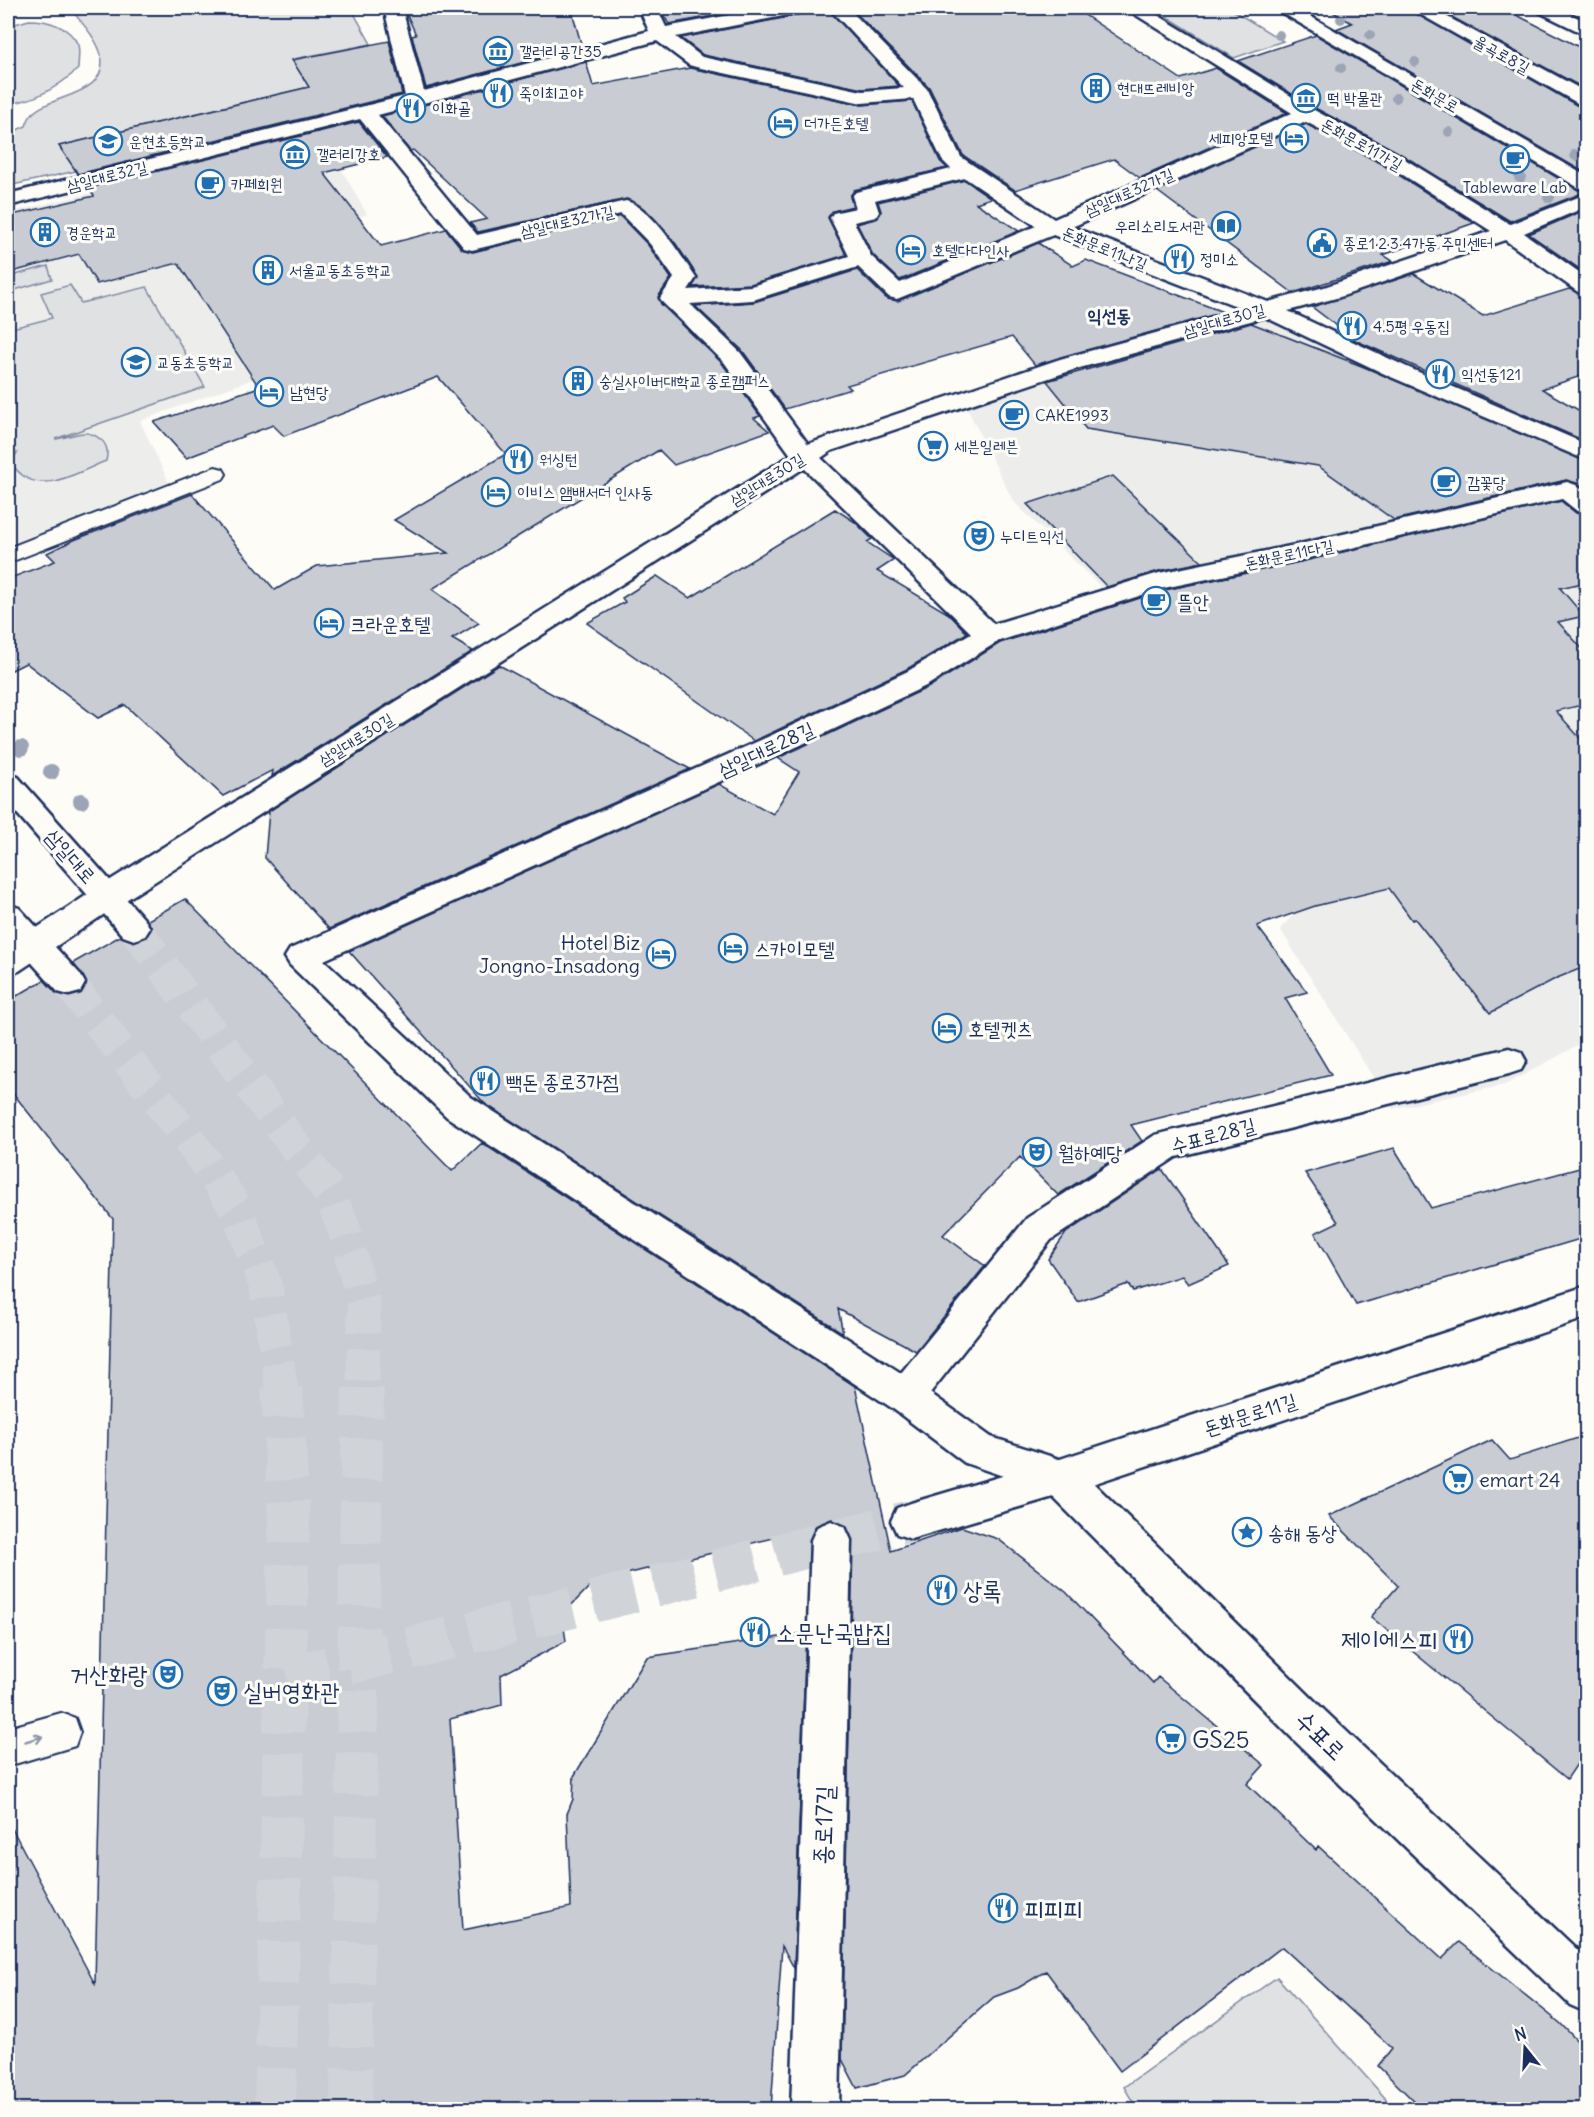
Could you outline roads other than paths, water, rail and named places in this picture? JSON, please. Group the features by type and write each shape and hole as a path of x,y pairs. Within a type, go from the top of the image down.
{"street":[{"path":"393,8 416,99"},
{"path":"648,8 660,34 696,61 862,97 920,93"},
{"name":"삼일대로32길","path":"8,200 365,112 660,34 793,8"},
{"path":"838,8 920,93"},
{"name":"돈화문로11가길","path":"1134,8 1307,114 1388,157 1508,232 1587,287"},
{"name":"돈화문로","path":"1283,8 1587,184"},
{"name":"율곡로8길","path":"1418,8 1587,100"},
{"path":"1546,8 1587,29"},
{"name":"돈화문로11나길","path":"920,93 952,160 1050,226 1265,309 1399,372 1587,453"},
{"name":"삼일대로32가길","path":"365,112 472,243 626,207 658,239 685,278 671,298"},
{"name":"삼일대로32가길","path":"968,171 863,196 868,212 841,218 862,259 897,292 986,258 1050,226 1307,114"},
{"name":"삼일대로30길","path":"8,963 107,897 804,455 822,446 1068,364 1332,292 1508,232 1587,200"},
{"path":"671,298 753,293 862,259"},
{"path":"671,298 732,357 804,455 989,635"},
{"name":"돈화문로11다길","path":"989,635 1159,581 1300,552 1567,490 1587,506"},
{"name":"삼일대로28길","path":"905,1395 459,1107 301,957 793,737 918,678 989,635"},
{"name":"삼일대로","path":"8,784 134,928"},
{"path":"8,916 69,983"},
{"name":"수표로28길","path":"905,1395 1039,1229 1167,1145 1509,1061"},
{"name":"돈화문로11길","path":"911,1521 1060,1477 1587,1302"},
{"path":"905,1395 979,1451 1060,1477"},
{"name":"수표로","path":"1060,1477 1311,1727 1587,1989"},
{"name":"종로17길","path":"815,2109 831,1540"}],"lane":[{"path":"8,556 215,474"},
{"path":"8,1747 61,1732"}],"tunnel":[{"path":"134,928 329,1192 344,1229 364,1305 363,1390"},
{"path":"69,983 203,1159 236,1208 266,1287 282,1390"},
{"path":"275,2110 289,1519 282,1388"},
{"path":"351,2110 363,1388"},
{"path":"287,1676 359,1661 911,1521"}],"place":[{"name":"갤러리공간35","path":"498,51"},
{"name":"현대뜨레비앙","path":"1096,88"},
{"name":"죽이최고야","path":"498,93"},
{"name":"떡 박물관","path":"1306,98"},
{"name":"이화골","path":"411,108"},
{"name":"더가든호텔","path":"783,123"},
{"name":"세피앙모텔","path":"1294,138"},
{"name":"운현초등학교","path":"108,141"},
{"name":"갤러리강호","path":"295,154"},
{"name":"Tableware Lab","path":"1515,159"},
{"name":"카페희원","path":"210,184"},
{"name":"우리소리도서관","path":"1226,226"},
{"name":"경운학교","path":"45,232"},
{"name":"종로1·2·3·4가동 주민센터","path":"1322,243"},
{"name":"호텔다다인사","path":"911,250"},
{"name":"정미소","path":"1179,259"},
{"name":"서울교동초등학교","path":"268,270"},
{"name":"4.5평 우동집","path":"1352,326"},
{"name":"교동초등학교","path":"136,362"},
{"name":"익선동121","path":"1440,374"},
{"name":"숭실사이버대학교 종로캠퍼스","path":"578,381"},
{"name":"남현당","path":"269,392"},
{"name":"CAKE1993","path":"1014,415"},
{"name":"세븐일레븐","path":"933,446"},
{"name":"워싱턴","path":"518,459"},
{"name":"감꽃당","path":"1446,482"},
{"name":"이비스 앰배서더 인사동","path":"496,492"},
{"name":"누디트익선","path":"979,536"},
{"name":"뜰안","path":"1156,601"},
{"name":"크라운호텔","path":"329,623"},
{"name":"스카이모텔","path":"733,948"},
{"name":"Hotel Biz Jongno-Insadong","path":"661,954"},
{"name":"호텔켓츠","path":"947,1028"},
{"name":"빽돈 종로3가점","path":"485,1081"},
{"name":"월하예당","path":"1037,1152"},
{"name":"emart 24","path":"1458,1479"},
{"name":"송해 동상","path":"1247,1532"},
{"name":"상록","path":"942,1590"},
{"name":"소문난국밥집","path":"755,1632"},
{"name":"제이에스피","path":"1458,1639"},
{"name":"거산화랑","path":"168,1674"},
{"name":"실버영화관","path":"222,1691"},
{"name":"GS25","path":"1171,1739"},
{"name":"피피피","path":"1003,1908"}],"district":[{"name":"익선동","path":"1109,315"}]}
